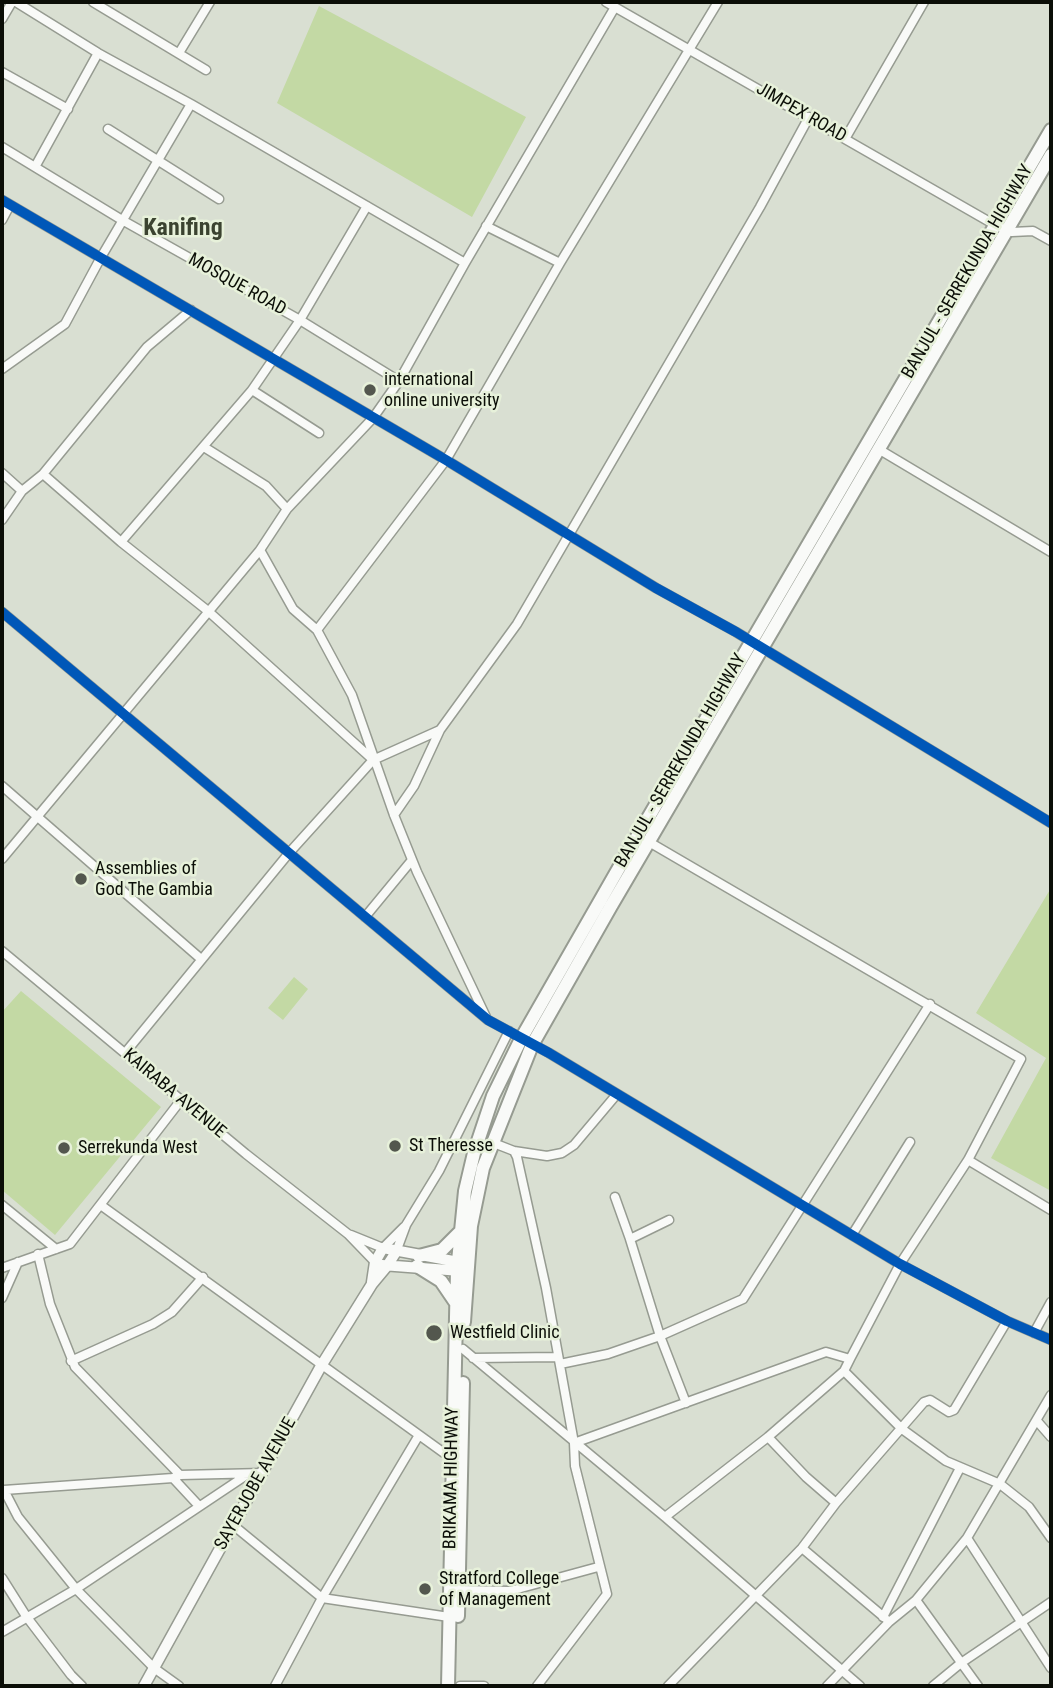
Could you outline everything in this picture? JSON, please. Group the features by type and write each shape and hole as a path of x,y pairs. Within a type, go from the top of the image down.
{"highway":[{"name":"BANJUL - SERREKUNDA HIGHWAY","path":"462,1267 461,1230 465,1191 493,1096 649,842 880,450 1051,130"},
{"name":"BANJUL - SERREKUNDA HIGHWAY","path":"462,1267 475,1200 491,1142 526,1042 750,641 1000,228 1051,155"},
{"path":"457,1304 441,1281 418,1261 442,1250 461,1230"},
{"name":"BRIKAMA HIGHWAY","path":"458,1686 457,1304 462,1267"},
{"name":"BRIKAMA HIGHWAY","path":"448,1686 457,1456 468,1354 462,1267"}],"main road":[{"name":"KAIRABA AVENUE","path":"383,1248 418,1261 462,1267"},
{"name":"SAYERJOBE AVENUE","path":"372,1284 375,1262 383,1248"},
{"name":"SAYERJOBE AVENUE","path":"144,1686 321,1366 372,1284 396,1252"},
{"name":"KAIRABA AVENUE","path":"375,1262 387,1266 418,1261"}],"street":[{"path":"2,19 14,2 465,263"},
{"path":"93,2 206,70"},
{"path":"179,53 210,2"},
{"name":"JIMPEX ROAD","path":"606,2 1000,228"},
{"path":"317,630 446,460 560,263 718,2"},
{"path":"845,139 924,2"},
{"path":"2,859 260,551 287,509 373,418 399,381 615,6"},
{"path":"35,167 98,53"},
{"path":"2,72 68,109"},
{"path":"2,369 65,324 122,220 191,104"},
{"path":"394,815 414,786 440,730 517,624 760,207 809,117"},
{"path":"108,129 219,199"},
{"name":"MOSQUE ROAD","path":"2,147 122,220 300,320 399,381"},
{"path":"2,200 446,460 1051,822"},
{"path":"2,220 10,205"},
{"path":"121,542 252,390 300,320 367,206"},
{"path":"486,226 560,263"},
{"path":"1000,228 1033,231 1051,242"},
{"path":"2,520 22,491 43,474 147,347 191,310"},
{"path":"252,390 319,433"},
{"path":"204,447 266,486 287,509"},
{"path":"880,450 1051,552"},
{"path":"2,472 22,491"},
{"path":"43,474 121,542 208,611 373,760"},
{"path":"260,551 293,609 317,630 352,695 373,760 412,860 488,1020"},
{"path":"2,612 488,1020 901,1264 1007,1321 1051,1340"},
{"path":"125,1053 289,853 373,760 440,730"},
{"path":"2,786 201,958"},
{"path":"649,842 1021,1059 968,1160 901,1264 844,1371 768,1437 665,1517"},
{"path":"365,917 412,860"},
{"name":"KAIRABA AVENUE","path":"2,951 348,1234 375,1262"},
{"path":"468,1354 559,1360 608,1354 660,1336 743,1299 930,1004"},
{"path":"396,1252 406,1225 439,1171 509,1031"},
{"path":"491,1142 514,1151 547,1156 562,1153 574,1145 617,1094"},
{"path":"2,1268 70,1244 102,1206 181,1100"},
{"path":"852,1235 910,1142"},
{"path":"514,1151 546,1288 574,1443 575,1466 598,1567 607,1594 537,1686"},
{"path":"968,1160 1051,1210"},
{"path":"615,1197 660,1336 686,1403"},
{"path":"2,1205 56,1249"},
{"path":"102,1206 444,1453 457,1456"},
{"path":"630,1239 669,1220"},
{"path":"383,1248 406,1225"},
{"name":"KAIRABA AVENUE","path":"348,1234 383,1248"},
{"path":"38,1254 50,1304 71,1362 176,1476 199,1506"},
{"path":"2,1298 19,1262"},
{"path":"71,1362 163,1318 172,1312 203,1277"},
{"path":"1034,1333 1051,1302"},
{"path":"668,1686 802,1548 836,1503 927,1400 949,1412 954,1410 1007,1321"},
{"path":"574,1443 825,1352 850,1359"},
{"path":"468,1354 665,1517 860,1686"},
{"path":"844,1371 902,1429 960,1468 1000,1484 1029,1507 1051,1538"},
{"path":"886,1619 916,1600 967,1538 1051,1395"},
{"path":"1037,1421 1051,1437"},
{"path":"275,1686 322,1598 419,1435"},
{"path":"768,1437 806,1477 836,1503"},
{"path":"827,1686 886,1619 960,1468"},
{"path":"2,1632 76,1589 248,1474"},
{"path":"179,1686 154,1668 76,1589 18,1517 3,1490 176,1476 263,1474"},
{"path":"233,1525 322,1598 449,1618"},
{"path":"967,1538 1051,1668"},
{"path":"802,1548 886,1619"},
{"path":"459,1590 510,1591 598,1567"},
{"path":"2,1578 26,1616 82,1686"},
{"path":"916,1600 978,1686"},
{"path":"933,1686 1020,1621 1051,1602"},
{"path":"458,1686 484,1686"}],"green space":[{"path":"319,6 526,117 472,217 277,103"},
{"path":"1051,888 1051,1191 991,1158 1046,1058 976,1013"},
{"path":"294,977 308,989 283,1020 268,1008"},
{"name":"Serrekunda West","path":"21,991 161,1107 55,1235 2,1190 2,1012"}],"cycle path":[{"path":"2,200 446,460 656,588 736,632 1051,823"},
{"path":"2,612 488,1020 549,1053 900,1264 1007,1321 1051,1340"}],"place":[{"name":"international online university","path":"370,390"},
{"name":"Assemblies of God The Gambia","path":"81,879"},
{"name":"St Theresse","path":"395,1146"},
{"name":"Serrekunda West","path":"64,1148"},
{"name":"Westfield Clinic","path":"434,1333"},
{"name":"Stratford College of Management","path":"425,1589"}],"district":[{"name":"Kanifing","path":"183,229"}]}
